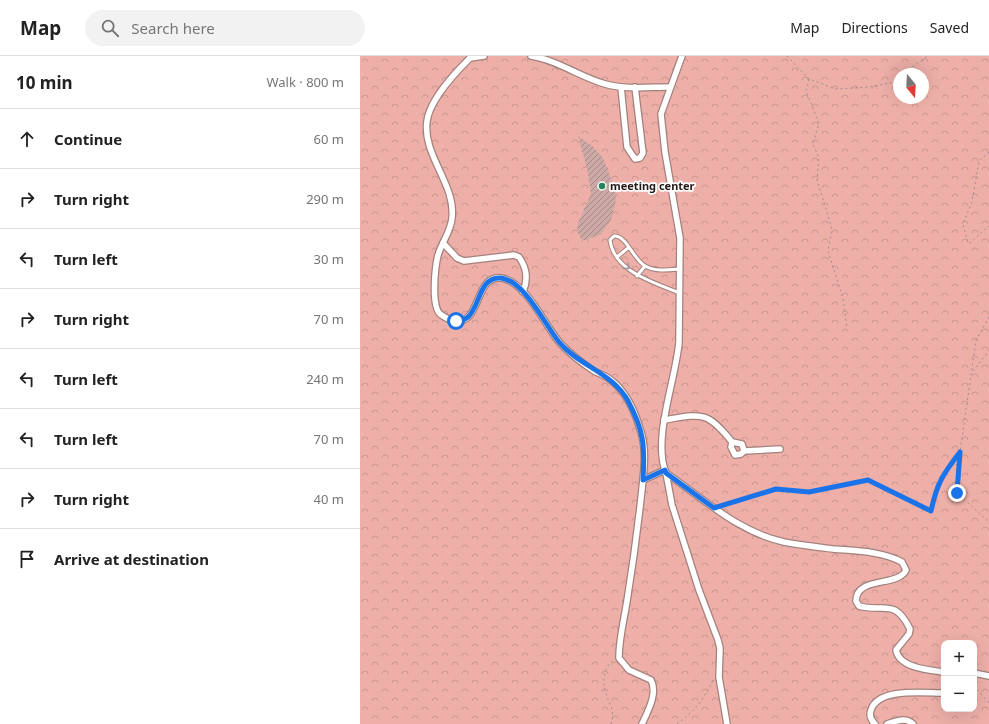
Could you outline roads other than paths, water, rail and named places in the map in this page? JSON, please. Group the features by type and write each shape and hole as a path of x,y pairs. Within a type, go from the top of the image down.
{"street":[{"path":"484,56 470,57 438,96 427,119 427,137 430,148 450,199 452,208 451,227 438,256 434,297 437,309 442,316 456,321 468,317 486,284 496,279 506,280 530,298 547,326 569,353 586,366 611,380 627,400 640,428 643,440 643,480 620,658 628,670 651,680 654,686 654,692 642,724"},
{"path":"530,56 547,59 605,84 621,87 670,86"},
{"path":"682,56 662,108 661,128 678,222 680,269 678,357 664,420 662,441 665,472 672,505 699,590 718,640 720,689 727,724"},
{"path":"621,87 627,148 635,159 640,158 643,153 635,87"},
{"path":"443,243 457,258 464,261 514,255 519,257 526,273 526,284 523,292"},
{"path":"664,420 699,415 713,422 722,429 732,442 742,444 744,451"},
{"path":"732,442 731,448 735,454 741,454 744,451 780,448"},
{"path":"643,480 665,472"},
{"path":"665,472 734,522 765,536 813,546 872,552 890,556 902,562 906,570 901,576 866,587 857,594 856,601 859,606 884,606 893,609 900,614 910,629 910,634 896,650 899,658 907,663 924,669 941,672"},
{"path":"977,674 989,676"},
{"path":"875,724 870,717 870,711 873,705 887,695 896,693 941,693"},
{"path":"887,724 902,720 908,720 913,724"}],"lane":[{"path":"679,292 637,276 617,257 611,246 612,237 618,236 623,239 628,248 645,266 658,270 680,269"},
{"path":"617,257 628,248"},
{"path":"637,276 645,266"}],"place":[{"name":"meeting center","path":"602,186"}]}
